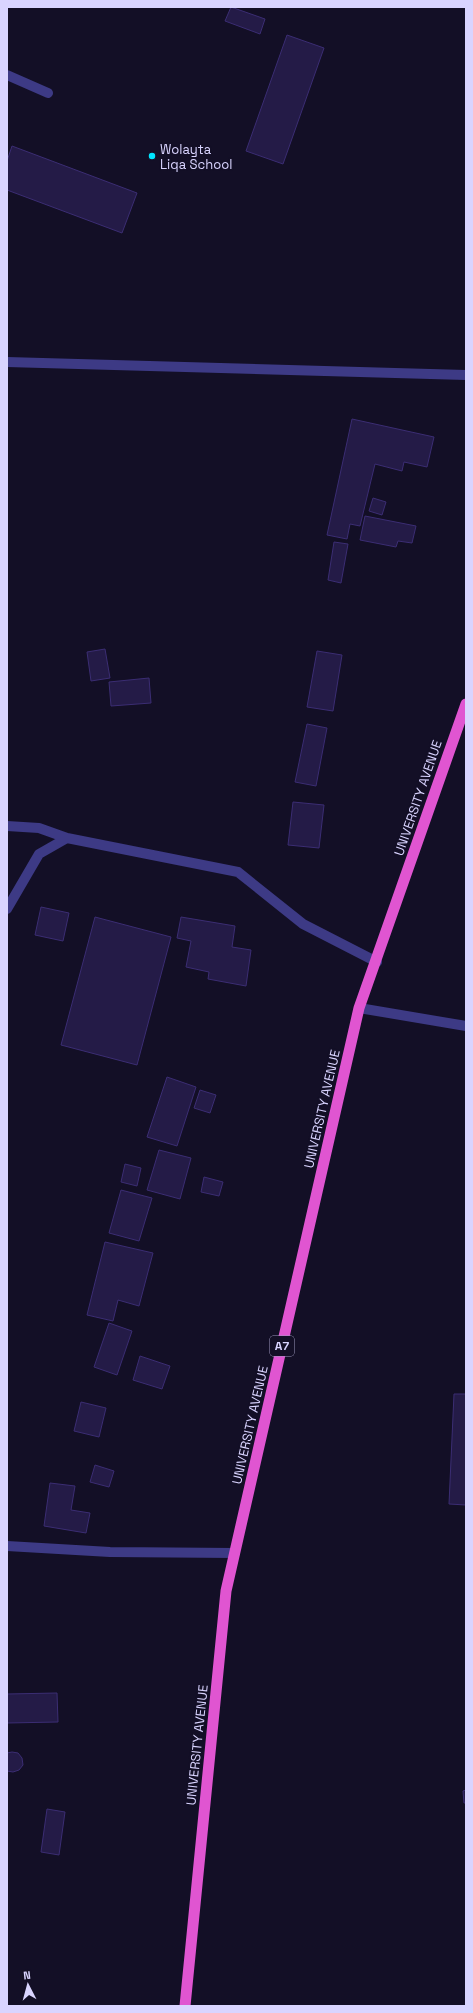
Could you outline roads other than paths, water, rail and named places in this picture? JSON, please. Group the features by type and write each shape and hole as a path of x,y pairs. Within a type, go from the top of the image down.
{"highway":[{"name":"UNIVERSITY AVENUE","path":"185,2006 226,1591 359,1008 377,962 466,704"}],"street":[{"path":"7,75 48,93"},
{"path":"7,362 466,375"},
{"path":"7,826 39,828 67,838 238,872 303,924 377,962"},
{"path":"7,909 39,854 67,838"},
{"path":"359,1008 466,1026"},
{"path":"7,1546 110,1552 235,1553"}],"place":[{"name":"Wolayta Liqa School","path":"152,156"}]}
